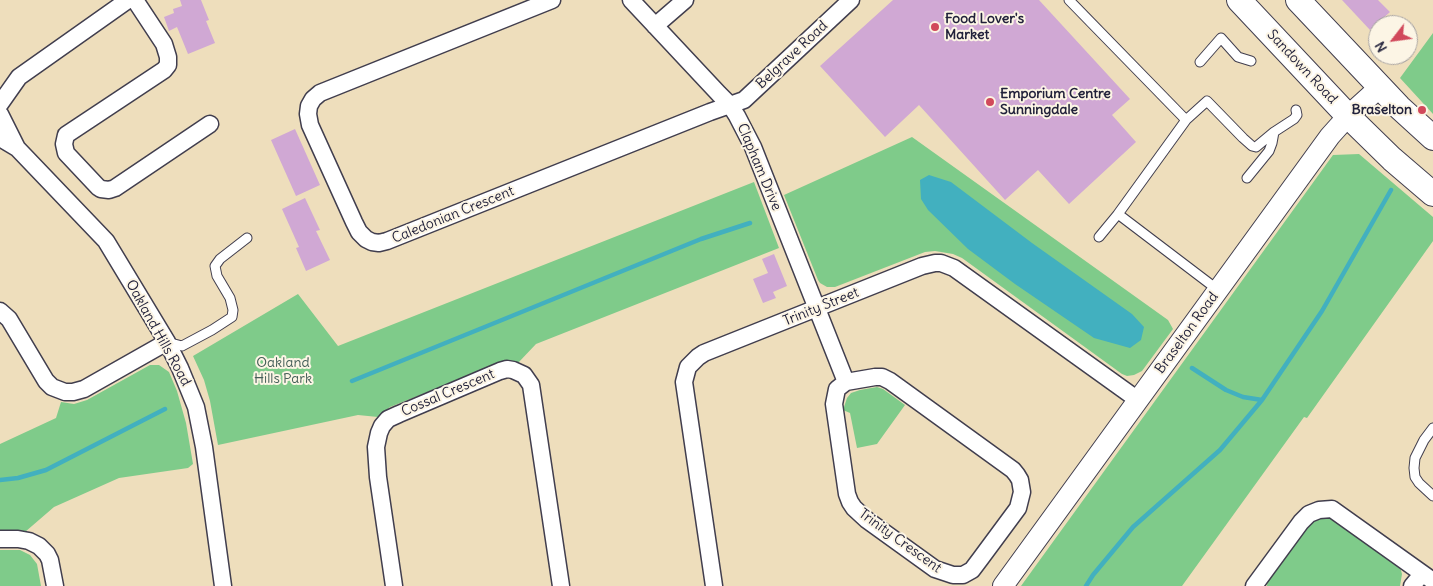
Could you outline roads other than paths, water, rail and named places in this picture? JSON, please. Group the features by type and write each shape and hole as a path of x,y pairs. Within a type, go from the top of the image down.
{"main road":[{"name":"Sandown Road","path":"1239,0 1348,116 1392,159 1433,194"},
{"path":"1298,0 1380,87 1433,138"}],"street":[{"path":"0,104 19,77 128,0"},
{"path":"134,0 164,44 169,61 166,68 66,135 64,144 66,153 98,188 109,190 116,188 210,124"},
{"name":"Caledonian Crescent","path":"552,0 320,92 313,100 308,114 310,125 354,222 359,232 366,239 380,243 388,241 730,105"},
{"name":"Clapham Drive","path":"631,0 730,105 753,147 817,308"},
{"path":"655,26 685,0"},
{"name":"Belgrave Road","path":"730,105 744,100 851,0"},
{"path":"0,82 19,77"},
{"name":"Braselton Road","path":"1003,586 1330,136 1348,116 1380,87"},
{"name":"Oakland Hills Road","path":"0,114 17,148"},
{"name":"Oakland Hills Road","path":"0,138 17,148 106,241 167,342 185,378 196,406 204,447 223,586"},
{"name":"Trinity Street","path":"714,586 684,390 685,375 692,362 704,353 928,264 935,263 954,268 1138,400"},
{"path":"817,308 846,382"},
{"path":"0,311 9,319 46,381 59,391 73,392 84,389 167,342"},
{"name":"Cossal Crescent","path":"394,586 378,477 376,448 382,426 388,419 507,369 524,375 530,385 561,586"},
{"name":"Trinity Crescent","path":"875,377 890,381 1013,470 1017,475 1022,492 1018,508 972,570 963,575 953,575 935,569 867,520 854,508 847,494 834,404 837,389 846,382 875,377"},
{"path":"1254,586 1300,522 1309,514 1319,510 1332,510 1422,580"},
{"path":"0,538 29,541 39,546 50,560 54,586"}],"lane":[{"path":"1069,0 1186,120"},
{"path":"1200,62 1221,38 1238,56 1251,61"},
{"path":"1099,237 1118,214 1186,120 1207,101 1242,138 1256,147 1274,132 1294,120 1296,110"},
{"path":"1247,178 1269,151 1274,132"},
{"path":"1118,214 1218,290"},
{"path":"167,342 182,346 232,317 234,310 230,298 217,276 215,266 220,259 247,238"},
{"path":"1433,428 1415,458 1414,468 1419,483 1433,496"}],"water":[{"path":"929,175 951,182 1032,243 1132,314 1144,327 1141,340 1130,348 1094,338 968,249 928,210 921,199 920,180"}],"waterway":[{"path":"1086,586 1133,527 1220,450 1262,400 1322,311 1391,190"},
{"path":"352,381 701,239 750,223"},
{"path":"1192,368 1226,390 1243,397 1262,400"},
{"path":"0,480 18,478 46,470 165,409"}],"place":[{"name":"Food Lover's Market","path":"935,27"},
{"name":"Emporium Centre Sunningdale","path":"990,102"},
{"name":"Braselton","path":"1422,110"}],"park label":[{"name":"Oakland Hills Park","path":"283,372"}]}
